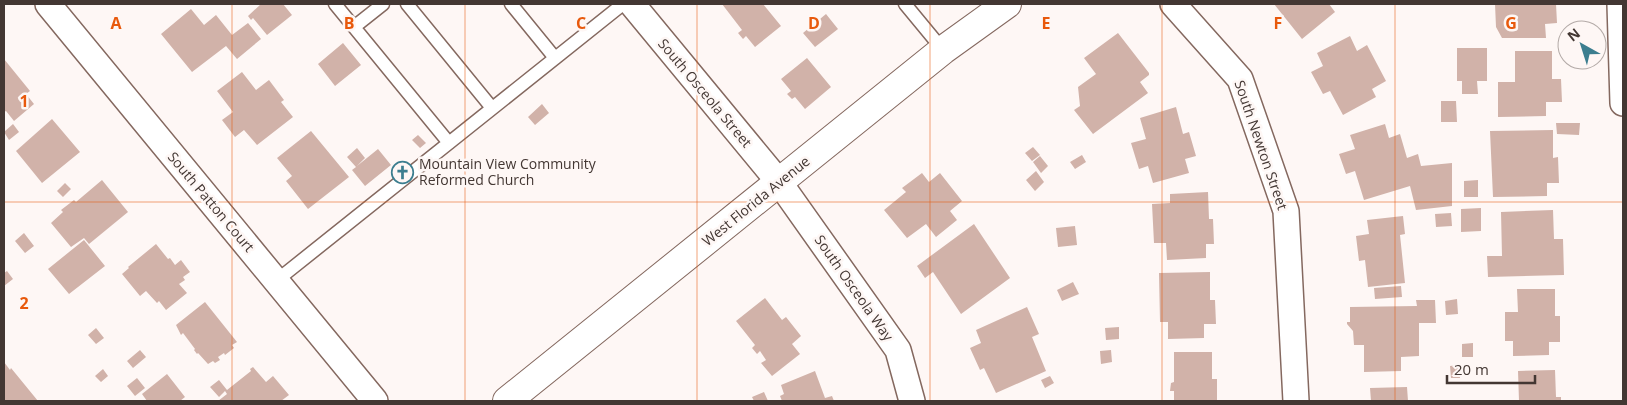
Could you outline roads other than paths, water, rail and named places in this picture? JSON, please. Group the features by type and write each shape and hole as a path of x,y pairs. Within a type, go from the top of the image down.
{"street":[{"name":"South Patton Court","path":"48,4 375,401"},
{"name":"South Osceola Street","path":"632,4 780,182"},
{"name":"West Florida Avenue","path":"507,401 943,50 1007,4"},
{"name":"South Newton Street","path":"1173,4 1240,79 1286,211 1296,401"},
{"path":"1620,4 1623,103"},
{"name":"South Osceola Way","path":"780,182 898,350 912,401"}],"lane":[{"path":"335,4 449,143"},
{"path":"354,27 383,4"},
{"path":"407,4 492,108"},
{"path":"511,4 555,58"},
{"path":"276,281 623,4"},
{"path":"905,4 943,50"}],"place":[{"name":"Mountain View Community Reformed Church","path":"403,172"}]}
